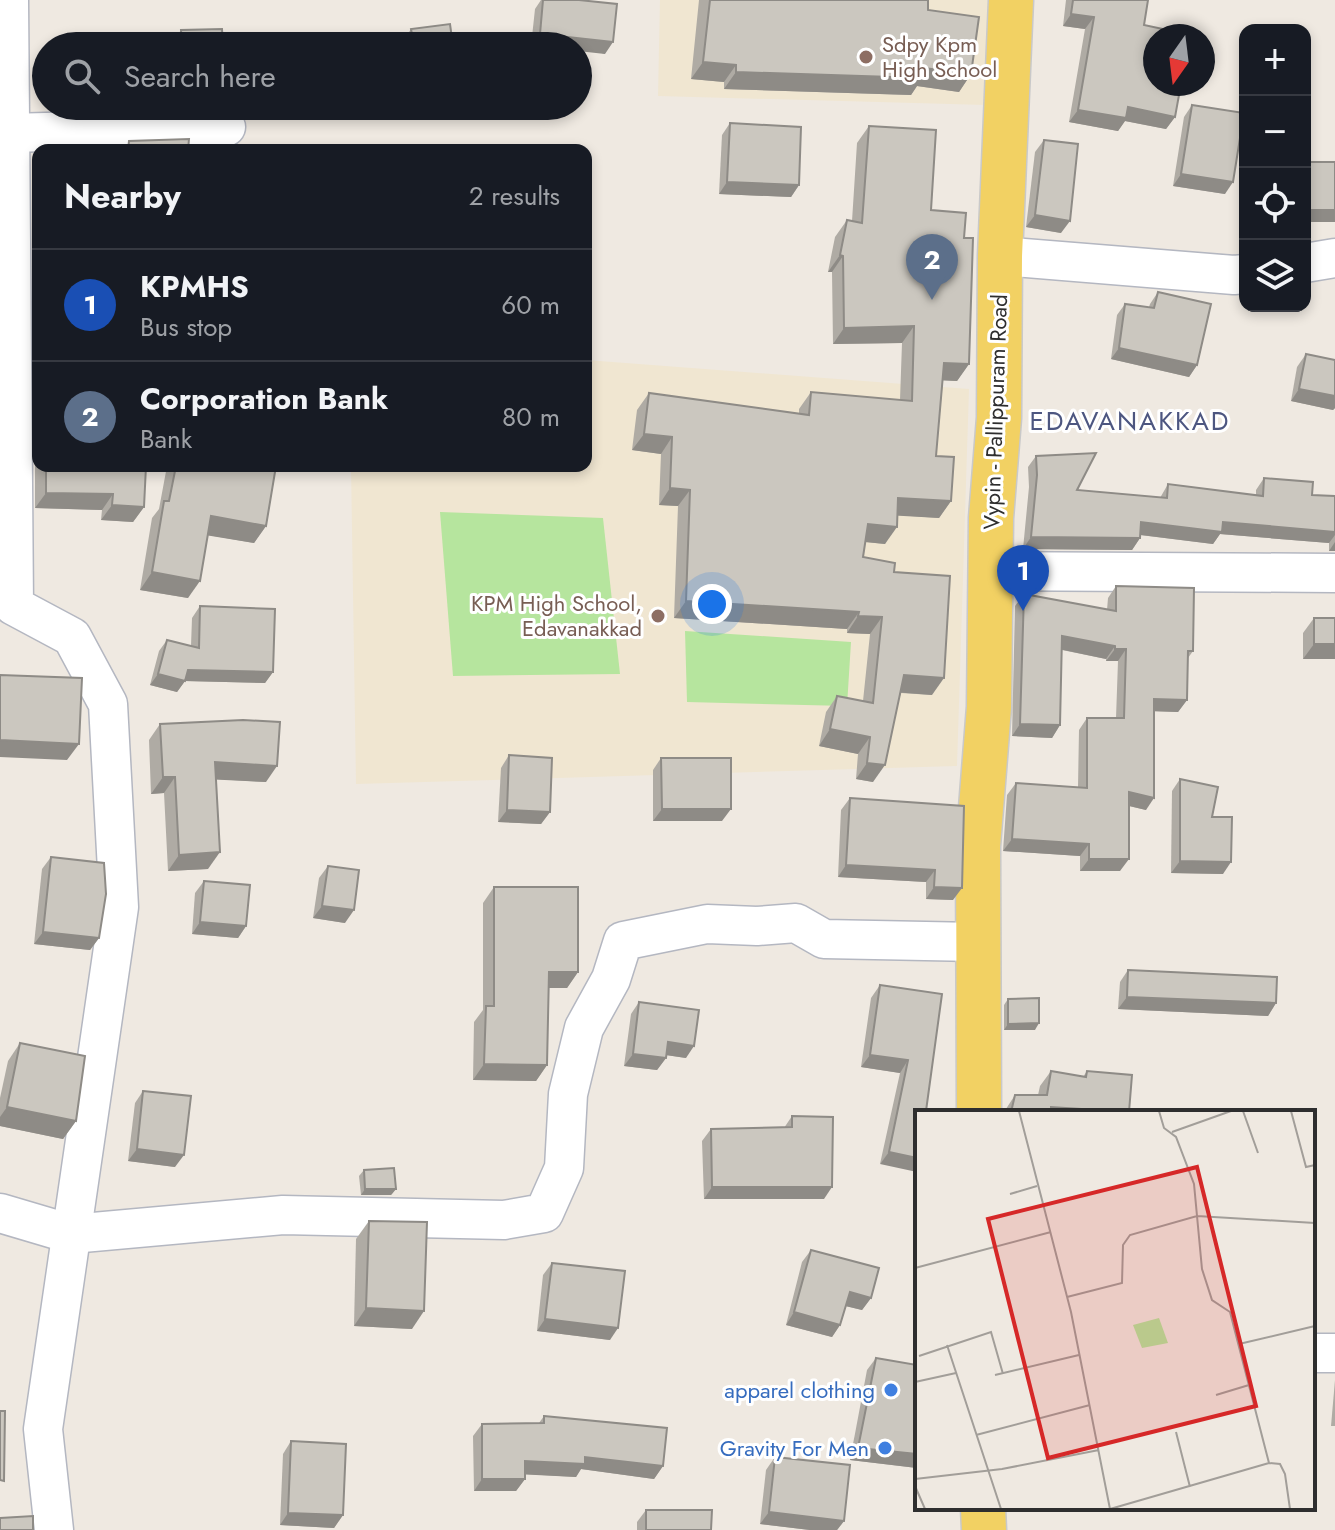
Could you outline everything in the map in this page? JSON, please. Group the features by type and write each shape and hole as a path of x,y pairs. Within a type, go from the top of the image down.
{"main road":[{"name":"Vypin - Pallippuram Road","path":"979,1110 978,846 989,707 990,571 999,418 1000,256 1011,0"},
{"path":"983,1510 984,1530"}],"street":[{"path":"9,0 6,400 14,606 72,637 108,704 119,907 43,1429 54,1530"},
{"path":"10,133 226,127"},
{"path":"1000,256 1239,275"},
{"path":"1311,262 1335,258"},
{"path":"990,571 1335,573"},
{"path":"0,1213 71,1234 283,1215 504,1220 544,1213 564,1168 568,1094 584,1028 611,979 623,941 707,924 757,926 796,923 824,939 976,942"}],"shaded area":[{"path":"660,0 989,0 986,105 658,96"},
{"name":"KPM High School, Edavanakkad","path":"592,360 969,389 957,766 356,784 351,472 592,472"}],"green space":[{"path":"440,512 603,518 620,674 453,676"},
{"path":"685,631 851,642 847,706 687,702"}],"building":[{"path":"543,0 617,4 613,42 592,40 592,32 540,32"},
{"path":"710,0 928,0 928,10 979,17 971,74 923,68 923,78 736,72 736,65 703,62"},
{"path":"1073,0 1148,0 1143,24 1143,96 1179,96 1175,117 1128,107 1126,118 1078,110 1094,17 1071,14"},
{"path":"450,24 451,32 412,32 411,29"},
{"path":"222,29 222,32 181,32"},
{"path":"1192,105 1239,112 1239,144 1233,182 1181,174"},
{"path":"730,123 801,127 799,185 727,182"},
{"path":"869,126 936,130 931,210 966,213 964,238 973,238 969,364 944,363 936,456 954,457 951,501 898,498 897,527 868,524 863,557 895,563 894,572 950,576 944,678 904,675 885,765 867,763 870,737 830,729 837,696 873,703 882,617 858,616 859,612 686,601 690,490 670,488 672,437 644,434 649,393 809,415 811,392 912,401 914,326 844,328 843,256 840,255 847,220 862,223"},
{"path":"189,139 189,144 129,144 129,141"},
{"path":"1044,140 1078,144 1070,221 1035,215"},
{"path":"1311,162 1335,162 1335,210 1311,210"},
{"path":"1158,292 1211,304 1197,365 1119,348 1125,304 1154,308"},
{"path":"1306,354 1335,360 1335,396 1299,389"},
{"path":"1096,453 1077,490 1167,498 1168,484 1263,496 1264,478 1313,482 1312,495 1335,496 1335,532 1223,522 1222,532 1141,522 1140,538 1031,537 1036,456"},
{"path":"46,472 146,472 144,507 112,505 113,494 46,493"},
{"path":"175,472 275,472 266,526 211,516 200,581 152,572 164,501 169,501"},
{"path":"1116,586 1194,588 1193,651 1188,651 1187,700 1154,699 1154,798 1129,792 1129,859 1089,859 1089,844 1012,839 1016,783 1087,788 1087,718 1124,718 1126,649 1062,636 1060,725 1020,724 1024,594 1116,611"},
{"path":"200,606 275,609 273,672 188,670 185,681 158,674 167,640 199,648"},
{"path":"1314,618 1335,618 1335,644 1314,644"},
{"path":"0,675 82,678 79,744 0,740"},
{"path":"243,720 280,722 277,766 215,762 220,852 179,855 175,777 163,777 160,724"},
{"path":"509,755 552,758 550,812 507,810"},
{"path":"661,758 731,758 731,809 662,809"},
{"path":"1180,779 1218,787 1212,817 1232,817 1231,862 1180,861"},
{"path":"850,798 964,806 962,888 934,887 935,870 846,865"},
{"path":"51,857 104,863 106,894 99,938 43,932"},
{"path":"328,866 359,870 354,910 322,906"},
{"path":"204,881 250,885 246,926 200,922"},
{"path":"494,887 578,887 578,972 549,972 547,1065 484,1064 486,1006 494,1006"},
{"path":"1128,970 1277,977 1276,1003 1127,997"},
{"path":"880,985 942,994 926,1110 915,1110 915,1158 889,1152 908,1060 870,1055"},
{"path":"1039,998 1039,1023 1008,1024 1008,999"},
{"path":"639,1002 699,1010 694,1046 668,1042 666,1058 633,1054"},
{"path":"20,1043 85,1056 76,1121 7,1107"},
{"path":"1051,1071 1086,1077 1087,1071 1132,1075 1129,1110 1051,1107 1051,1110 1010,1110 1015,1095 1047,1095"},
{"path":"143,1091 191,1096 184,1155 137,1149"},
{"path":"792,1116 833,1117 832,1187 712,1187 711,1129 792,1127"},
{"path":"394,1168 396,1189 365,1189 364,1170"},
{"path":"369,1221 427,1222 424,1311 366,1308"},
{"path":"811,1250 879,1268 871,1298 850,1292 840,1325 794,1312"},
{"path":"552,1263 625,1271 618,1328 545,1319"},
{"path":"876,1358 915,1365 915,1454 858,1448"},
{"path":"0,1411 5,1411 4,1481 0,1480"},
{"path":"544,1416 667,1428 663,1466 585,1457 585,1464 525,1461 525,1479 482,1479 482,1424 544,1423"},
{"path":"291,1441 346,1444 343,1515 288,1513"},
{"path":"775,1457 850,1465 844,1521 769,1512"},
{"path":"646,1510 712,1510 711,1530 646,1530"},
{"path":"33,1516 33,1530 0,1530 0,1518"}],"place":[{"name":"Sdpy Kpm High School","path":"866,57"},
{"name":"Corporation Bank","path":"932,300"},
{"name":"KPMHS","path":"1023,611"},
{"name":"KPM High School, Edavanakkad","path":"658,616"},
{"name":"apparel clothing","path":"891,1390"},
{"name":"Gravity For Men","path":"885,1448"}],"district":[{"name":"EDAVANAKKAD","path":"1130,421"}]}
